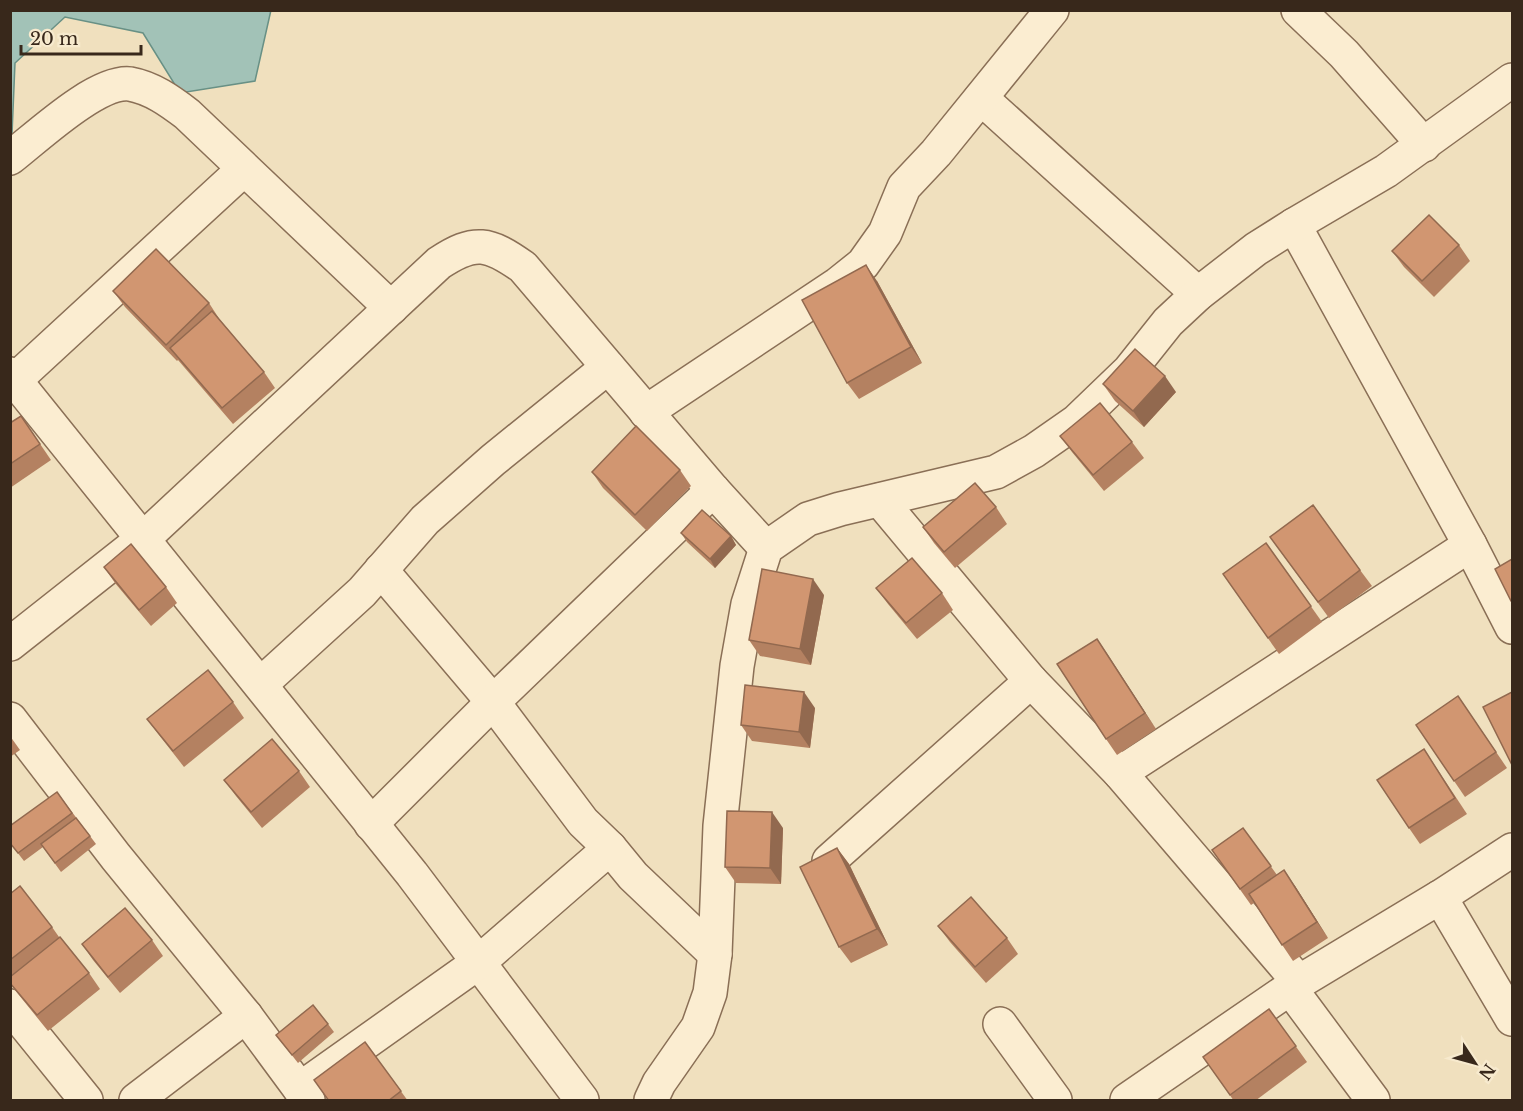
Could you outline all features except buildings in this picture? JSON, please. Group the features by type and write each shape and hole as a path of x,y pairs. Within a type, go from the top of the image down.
{"street":[{"path":"646,412 838,284 863,264 885,233 904,187 981,98 1052,10"},
{"path":"1298,10 1344,54 1424,145"},
{"path":"651,1101 659,1083 698,1027 710,993 715,954 720,826 735,676 748,604 766,548 808,519 996,471 1034,451 1077,422 1129,371 1168,321 1198,294 1256,249 1386,171 1512,80"},
{"path":"10,158 83,101 104,89 128,84 149,90 166,98 187,114 391,308"},
{"path":"981,98 1198,294"},
{"path":"244,169 13,377 412,874 582,1101"},
{"path":"1294,225 1470,545 1512,627"},
{"path":"10,644 143,539 439,263 457,251 476,246 500,251 523,267 713,490 766,548"},
{"path":"261,684 342,611 425,520 493,460 608,367"},
{"path":"371,824 493,702 713,490"},
{"path":"880,500 1031,681 1120,773 1295,985 1373,1101"},
{"path":"1120,773 1470,545"},
{"path":"381,570 493,702 584,822 633,876 715,954"},
{"path":"829,861 1031,681"},
{"path":"10,719 116,857 246,1016 304,1095 479,962 610,848"},
{"path":"1127,1101 1295,985 1440,897 1512,850"},
{"path":"1440,897 1512,1019"},
{"path":"10,1006 86,1101"},
{"path":"136,1101 246,1016"},
{"path":"1000,1024 1055,1101"}],"water":[{"path":"271,10 255,81 180,93 143,33 65,17 15,63 11,158 11,11"}]}
